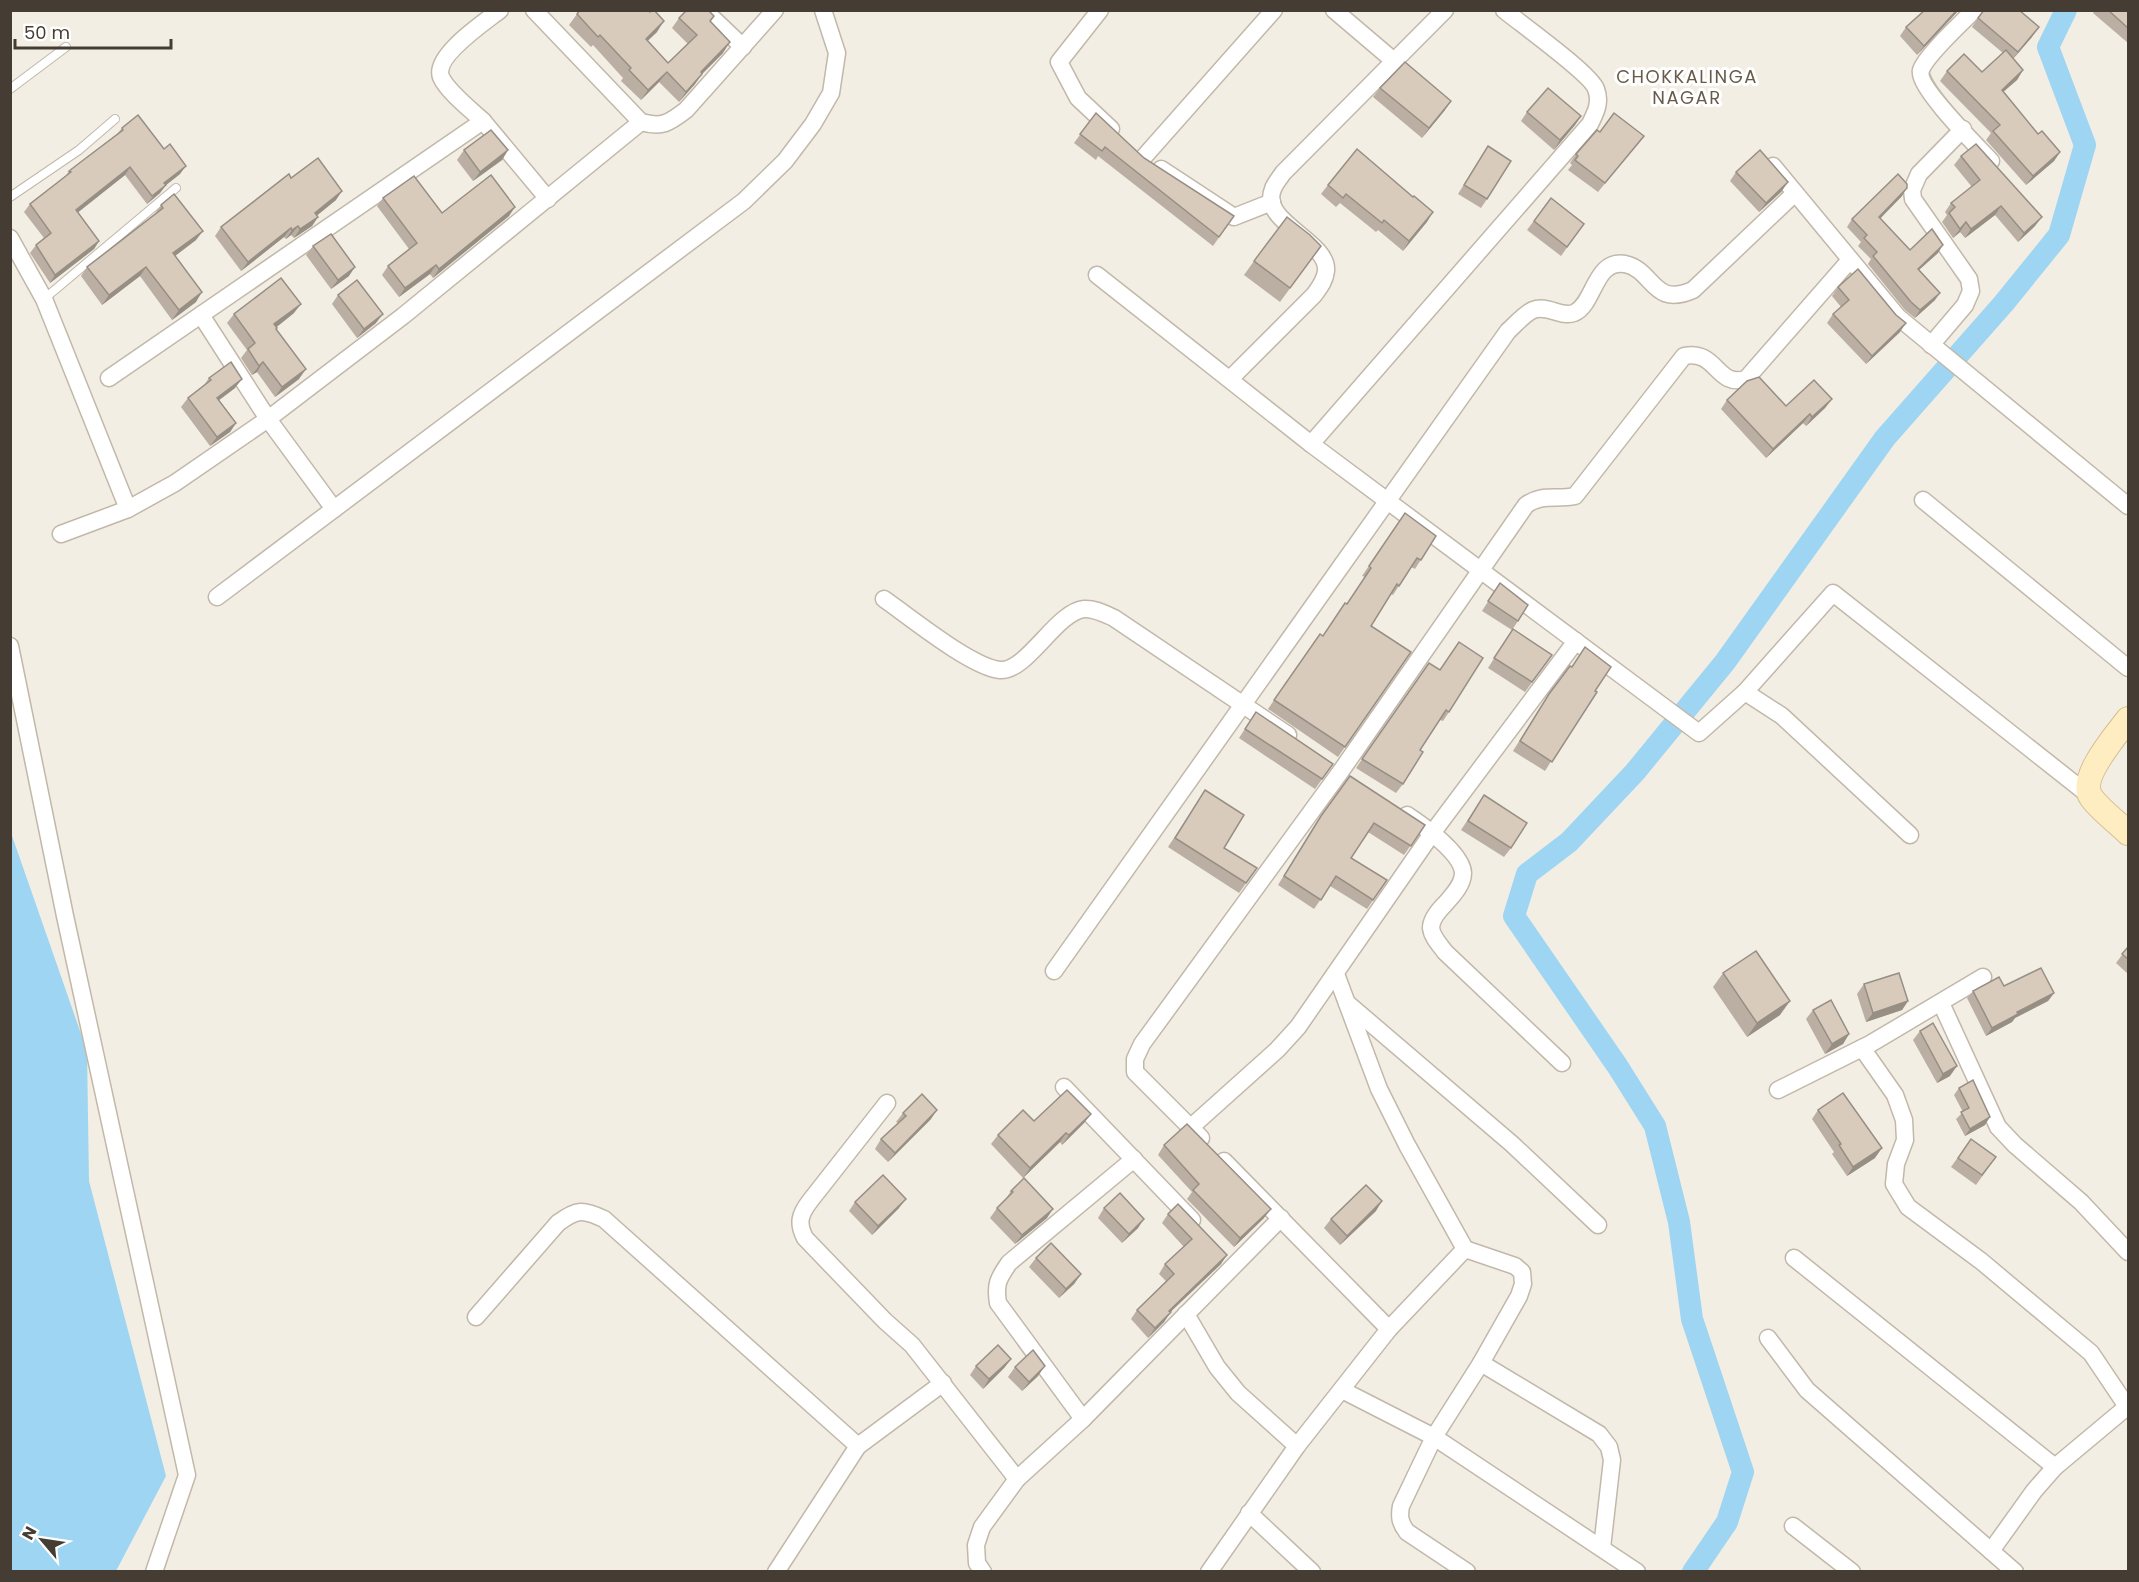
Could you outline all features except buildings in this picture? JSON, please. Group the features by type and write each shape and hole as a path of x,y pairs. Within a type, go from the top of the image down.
{"main road":[{"path":"2128,719 2101,756 2088,787 2090,796 2128,833"}],"street":[{"path":"500,10 457,44 441,66 440,75 445,84 483,121 548,199"},
{"path":"534,10 641,122 655,126 669,122 686,110 775,10"},
{"path":"704,10 743,47"},
{"path":"217,597 744,201 785,161 813,124 831,93 837,53 823,10"},
{"path":"1100,10 1059,62 1078,98 1134,151 1234,217 1272,202"},
{"path":"1134,151 1274,10"},
{"path":"1334,10 1394,61"},
{"path":"1230,379 1314,295 1323,282 1327,269 1322,256 1279,216 1272,202 1272,190 1283,173 1445,10"},
{"path":"1311,444 1590,124 1598,108 1599,96 1595,85 1504,10"},
{"path":"1974,10 1930,56 1921,71 1922,81 1931,95 1999,170"},
{"path":"110,378 483,121"},
{"path":"61,534 128,509 175,483 268,419 403,316 641,122"},
{"path":"1931,345 1965,304 1971,291 1969,279 1913,199 1912,190 1919,174 1963,129"},
{"path":"1761,151 1898,317 2128,506"},
{"path":"1054,971 1508,330 1533,310 1543,308 1574,313 1583,306 1602,273 1613,264 1625,264 1635,269 1657,289 1668,295 1680,295 1693,290 1796,193"},
{"path":"10,238 44,299 128,509"},
{"path":"1389,1329 1135,1072 1135,1059 1142,1044 1341,771 1526,506 1536,498 1575,496 1684,356 1693,354 1706,358 1726,377 1737,382 1746,379 1850,260"},
{"path":"1097,275 1311,444 1699,734 1745,692 1833,593 2090,796"},
{"path":"201,315 268,419 334,509"},
{"path":"1923,500 2128,668"},
{"path":"884,599 971,660 989,668 1004,670 1018,663 1070,614 1084,609 1100,611 1114,618 1302,744"},
{"path":"1190,1128 1277,1050 1298,1027 1433,832 1576,641"},
{"path":"10,646 65,916 187,1475 153,1572"},
{"path":"1745,692 1782,716 1910,835"},
{"path":"1396,808 1433,832 1461,863 1462,881 1436,914 1431,927 1435,938 1445,952 1562,1063"},
{"path":"1336,974 1388,1107 1465,1249 1515,1266 1522,1272 1523,1284 1520,1296 1434,1437 1401,1506 1401,1524 1407,1532 1467,1572"},
{"path":"1778,1090 1862,1048 1983,977"},
{"path":"1347,1002 1512,1144 1598,1225"},
{"path":"1941,1003 1998,1127 2015,1146 2081,1202 2128,1252"},
{"path":"1862,1048 1895,1095 1904,1120 1905,1140 1896,1164 1894,1184 1908,1207 1981,1261 2091,1353 2128,1407 2055,1467 2034,1491 1991,1551"},
{"path":"1064,1087 1204,1232"},
{"path":"886,1103 802,1212 799,1226 805,1238 885,1321 912,1345 1017,1479"},
{"path":"1083,1419 998,1303 996,1289 1009,1263 1134,1160"},
{"path":"476,1317 558,1223 580,1211 592,1213 604,1219 858,1446"},
{"path":"983,1572 977,1563 976,1545 982,1527 1017,1479 1083,1419 1186,1314 1231,1260 1281,1218"},
{"path":"1209,1572 1297,1446 1389,1329 1465,1249"},
{"path":"1794,1258 2055,1467"},
{"path":"1186,1314 1217,1367 1238,1393 1297,1446"},
{"path":"1768,1338 1807,1390 2015,1572"},
{"path":"1481,1363 1599,1434 1609,1447 1612,1460 1602,1548"},
{"path":"776,1572 858,1446 943,1383"},
{"path":"1341,1390 1434,1437 1637,1572"},
{"path":"1249,1513 1312,1572"},
{"path":"1793,1526 1852,1572"}],"lane":[{"path":"10,89 66,47"},
{"path":"10,197 79,150 115,119"},
{"path":"44,299 176,189"}],"water":[{"path":"10,830 87,1051 89,1181 166,1476 116,1571 11,1571"}],"waterway":[{"path":"1693,1572 1727,1522 1743,1472 1692,1319 1679,1222 1655,1126 1618,1067 1514,916 1527,874 1569,842 1635,772 1725,662 1885,438 2004,303 2059,235 2085,145 2048,47 2066,10"}],"district":[{"name":"CHOKKALINGA NAGAR","path":"1687,86"}]}
